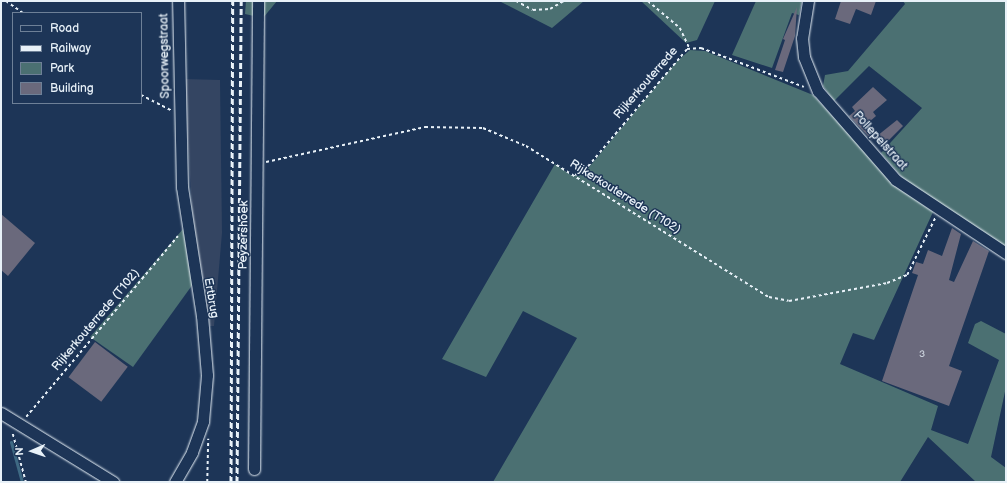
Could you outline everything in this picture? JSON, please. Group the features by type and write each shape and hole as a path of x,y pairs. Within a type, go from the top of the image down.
{"street":[{"name":"Spoorwegstraat","path":"178,1 179,112"},
{"name":"Peyzershoek","path":"254,469 258,1"},
{"name":"Pollepelstraat","path":"808,1 802,38 804,57 818,91 896,180 939,211 1006,253"},
{"name":"Ertbrug","path":"175,482 192,452 203,421 206,357 186,227 179,112"},
{"path":"4,419 19,424 113,482"}],"path":[{"path":"7,1 22,12"},
{"path":"516,1 533,10 550,9 564,1"},
{"path":"648,1 680,28 690,49"},
{"name":"Rijkerkouterrede","path":"574,175 584,171 679,56 690,49 701,48 769,76 818,91"},
{"path":"142,96 166,110 179,112"},
{"name":"Rijkerkouterrede (T102)","path":"257,164 384,134 425,127 467,125 500,132 574,175 769,297 789,301 887,283 907,275 939,211"},
{"name":"Rijkerkouterrede (T102)","path":"19,424 186,227"},
{"path":"4,419 26,482"},
{"path":"203,421 208,432 207,482"}],"shaded area":[{"path":"184,79 220,80 222,233 214,326 210,326 193,223"}],"green space":[{"path":"246,1 277,1 263,18 245,14"},
{"path":"499,1 584,1 552,28"},
{"path":"641,1 715,1 697,40 686,43"},
{"path":"756,1 802,1 799,15 792,13 772,68 732,55"},
{"path":"903,1 1006,1 1006,250 906,182 881,153 922,108 869,66 834,101 823,86 825,75 848,71 905,4"},
{"path":"690,50 705,51 813,95 897,186 933,212 874,340 853,333 840,364 938,406 931,430 968,444 999,360 968,343 975,324 981,321 1006,334 1006,387 991,457 1006,468 1006,482 976,482 928,437 900,482 493,482 577,338 523,311 486,377 442,359 555,164 571,175 578,176 585,172 676,62"},
{"path":"183,229 193,284 133,367 90,337"}],"building":[{"path":"841,1 876,1 871,15 856,9 850,24 835,19"},
{"path":"797,7 795,36 783,72 775,70 785,40 783,39"},
{"path":"873,87 887,100 873,112 876,116 868,123 878,133 872,140 849,116 855,111 852,107"},
{"path":"897,120 903,126 885,144 877,136"},
{"path":"1,214 35,243 8,276 1,270"},
{"path":"952,228 961,234 949,280 954,282 973,241 989,251 949,366 962,371 949,406 882,381 918,275 912,273 916,262 923,264 928,250 942,256"},
{"path":"95,342 128,367 101,402 69,377"}],"waterway":[{"path":"11,442 22,482"}],"railway":[{"path":"231,482 233,1"},
{"path":"237,482 241,1"}]}
